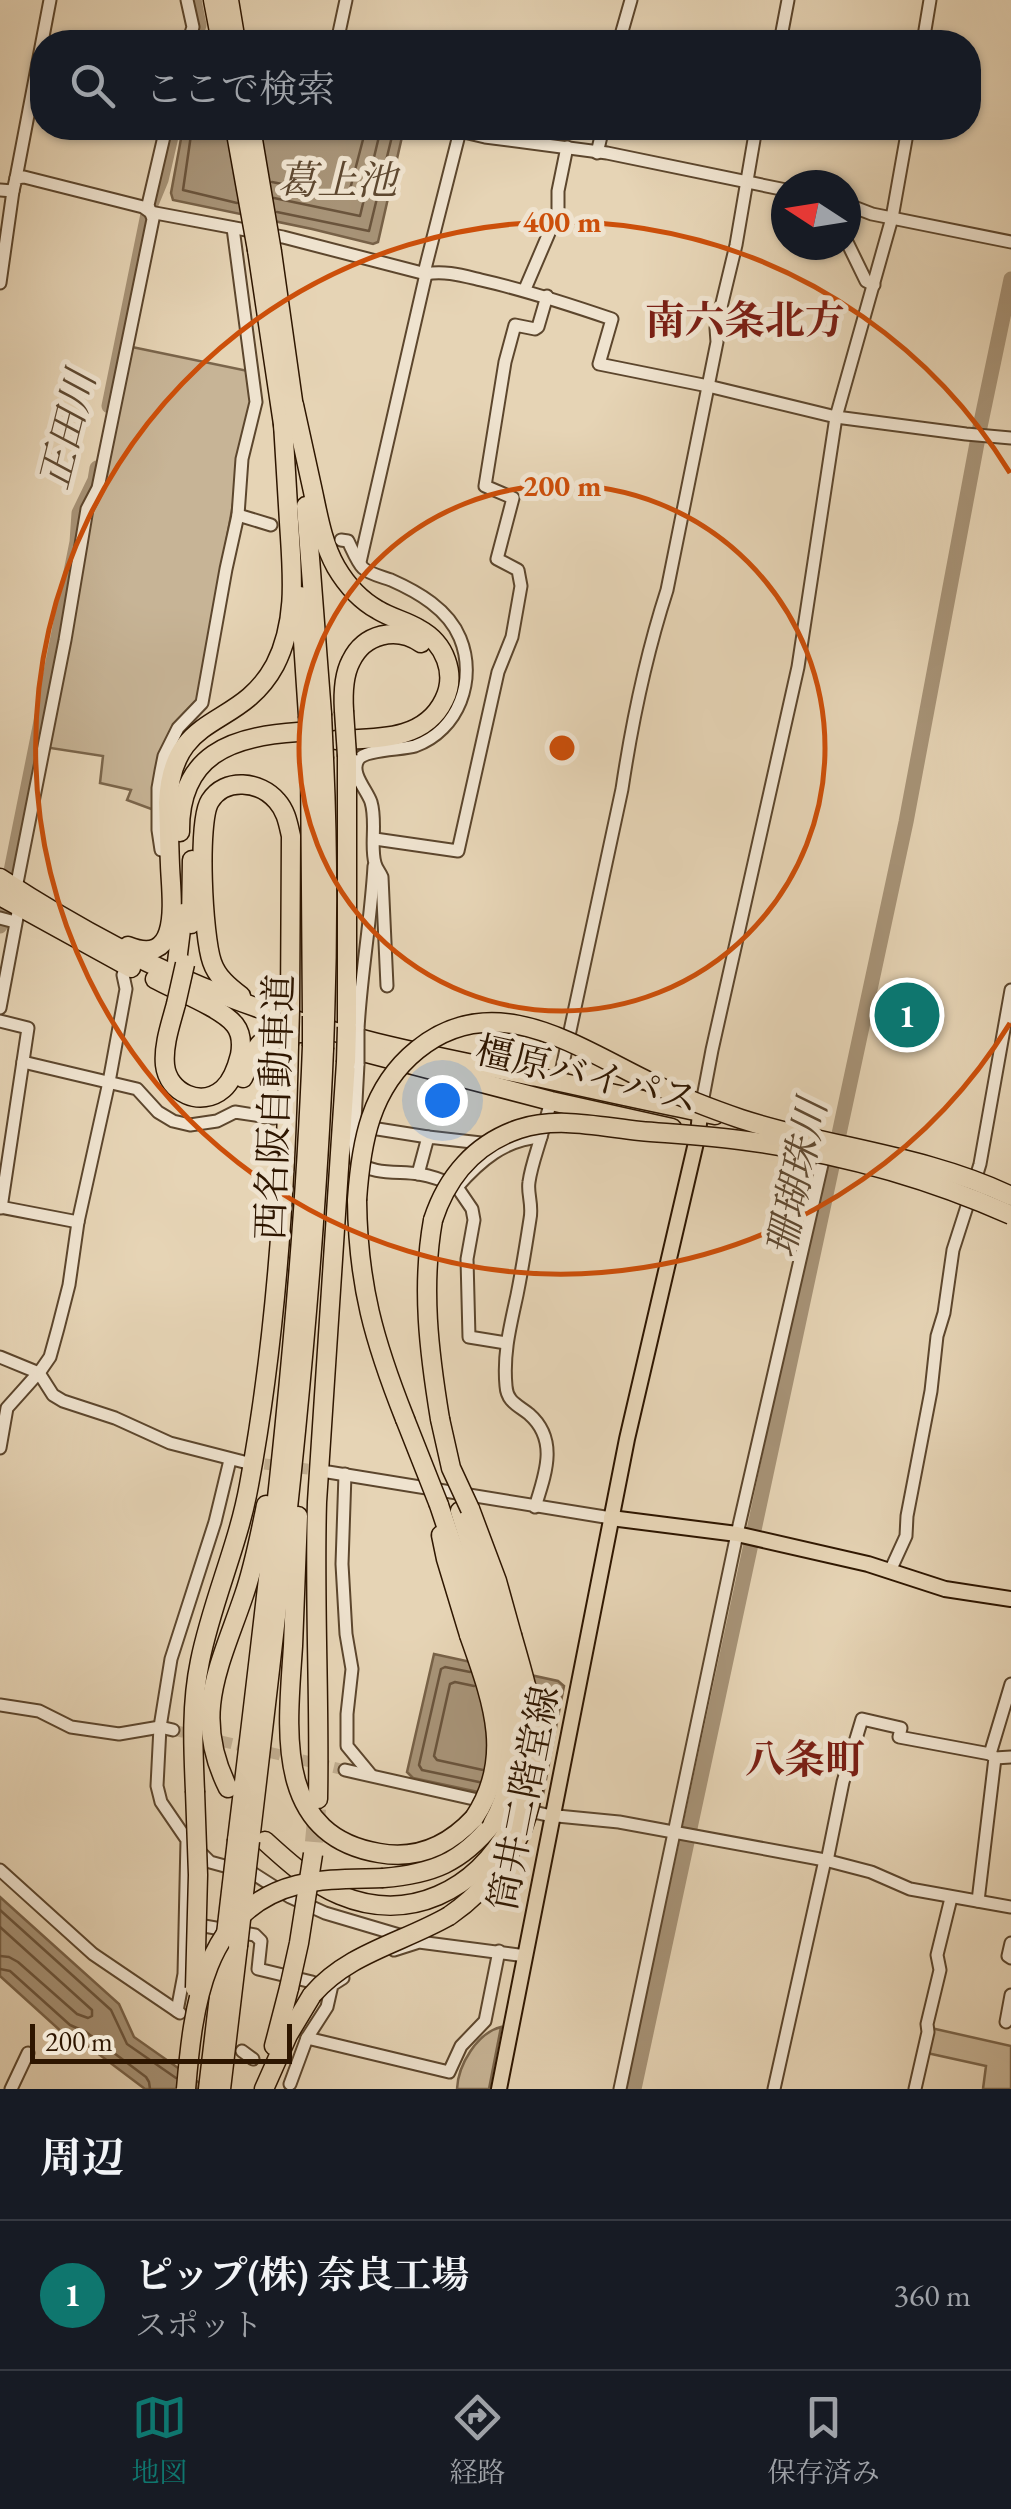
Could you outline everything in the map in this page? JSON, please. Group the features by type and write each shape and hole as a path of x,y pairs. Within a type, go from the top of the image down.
{"highway":[{"path":"213,0 224,30"},
{"path":"228,30 229,0"},
{"name":"西名阪自動車道","path":"239,140 294,405 310,555 317,759 328,872 318,1018 307,1043 298,1284 274,1532 251,1840"},
{"name":"西名阪自動車道","path":"252,140 315,715"},
{"path":"294,405 319,522 337,568 370,606 418,628 436,642 449,671 443,702 430,719 410,732 385,737 335,735 383,728 408,721 431,703 438,672 424,644 406,634 386,634 366,642 346,674 344,711 347,756 353,1028 317,1502 318,1799"},
{"path":"188,912 169,786 176,758 192,736 237,707 262,684 287,634 293,597 283,422"},
{"path":"268,1011 241,996 218,975 176,886 194,799 209,770 227,756 249,747 298,737"},
{"path":"181,862 215,794 236,784 248,784 270,794 280,804 290,836 290,1010 307,1043 284,1172 271,1336 256,1446 243,1515 200,1660 193,1718 198,1890 194,2031"},
{"path":"181,862 198,889 188,912 181,963 156,1051 156,1072 167,1095 192,1108 210,1107 227,1100 240,1084 256,1048 266,1038 280,1034 307,1043"},
{"path":"14,898 77,919 143,951 154,950 188,912"},
{"path":"14,898 126,965 219,1012 238,1028 241,1041 236,1067 226,1085 214,1095 199,1098 183,1094 167,1076 165,1057 172,1002"},
{"path":"14,898 197,985 268,1011"},
{"name":"橿原バイパス","path":"154,979 307,1043 846,1165 970,1197 1011,1213"},
{"name":"橿原バイパス","path":"268,1011 367,1042 830,1140 976,1177 1011,1191"},
{"path":"251,1840 320,1886 358,1902 396,1906 437,1897 476,1873 490,1858 500,1825 524,1775 525,1746 516,1692 491,1635 446,1559 429,1479 370,1322 360,1260 357,1200 363,1146 368,1122 385,1086 408,1057 456,1028 474,1024 518,1024 539,1029 751,1132 907,1176 1011,1213"},
{"name":"西名阪自動車道","path":"208,2089 218,2061 232,1945 251,1840 303,1370 315,1226 307,1043"},
{"path":"264,2089 288,2036 320,1995 323,1982 354,1960 449,1916 484,1888 512,1852 490,1790 496,1751 488,1690 491,1635 465,1510 440,1419 428,1341 426,1272 433,1220 446,1186 471,1157 503,1136 521,1128 560,1123 751,1132 924,1164 1011,1191"},
{"path":"228,1788 214,1754 210,1704 264,1518 298,1284"},
{"path":"303,1370 288,1734 297,1789 319,1822 333,1835 350,1845 384,1854 416,1854 500,1825"},
{"path":"186,2089 202,1985 209,1964 232,1926 248,1910 301,1884 408,1876 442,1866 500,1825"},
{"path":"264,2089 299,1943 314,1848"},
{"name":"西名阪自動車道","path":"218,2061 221,2089"}],"main road":[{"name":"筒井二階堂線","path":"498,2089 611,1518 700,1112"},
{"path":"611,1518 738,1534 890,1571 945,1589 1011,1599"}],"street":[{"path":"44,30 50,0"},
{"path":"187,0 191,30"},
{"path":"340,30 346,0"},
{"path":"622,30 631,0"},
{"path":"782,30 788,0"},
{"path":"924,30 930,0"},
{"path":"0,283 10,186 30,93"},
{"path":"0,1008 14,898 87,509 98,488 128,349 153,219 148,206 163,140"},
{"path":"360,562 426,274 452,140"},
{"path":"510,140 566,147 771,187"},
{"path":"598,153 601,140"},
{"path":"559,1082 628,748 666,590 754,140"},
{"path":"700,1112 798,666 836,417 892,218 906,140"},
{"path":"525,289 558,212 566,147"},
{"path":"10,186 24,178 150,212 283,237 426,274 463,276 525,289 612,318 599,364 836,417 1011,438"},
{"path":"861,210 1011,242"},
{"path":"181,862 158,830 158,788 164,756 178,728 202,703 238,514 242,460 256,402 233,228"},
{"path":"856,260 866,281 874,285"},
{"path":"375,839 458,852 521,586 518,570 497,560 512,498 485,486 505,362 515,325 536,329 547,296"},
{"path":"238,514 271,524"},
{"path":"341,540 348,541 364,569 396,582 440,608 461,640 467,674 464,693 446,726 417,745 369,752 357,761 355,770 370,802 375,839 372,901 353,1028"},
{"path":"374,861 382,877 387,986"},
{"path":"0,918 14,898"},
{"path":"0,1448 7,1408 50,1356 62,1314 109,1082 126,989 126,965"},
{"path":"976,1177 1011,990"},
{"path":"0,1021 28,1028 1,1208 78,1222"},
{"path":"24,1062 137,1089 158,1112 190,1125 235,1112 274,1118"},
{"path":"352,1063 356,1162 365,1169 418,1174 457,1187 472,1209 474,1220 467,1260 469,1337 506,1343"},
{"path":"536,1507 548,1454 546,1439 540,1426 506,1392 506,1343 532,1206 528,1185 551,1101"},
{"path":"360,1126 505,1146"},
{"path":"418,1174 428,1137"},
{"path":"457,1187 505,1146 541,1137"},
{"path":"620,2089 738,1534 824,1160"},
{"path":"890,1571 906,1536 953,1250 970,1197"},
{"path":"0,1357 38,1373 63,1401 115,1418 170,1443 237,1461 171,1659 157,1786 160,1802 188,1840 210,1862 254,1874 290,1897 326,1913 420,1942 526,1956"},
{"path":"328,1472 611,1518"},
{"path":"345,1474 342,1564 352,1669 347,1746 372,1776"},
{"path":"978,1901 992,1756 1011,1684"},
{"path":"0,1705 39,1712 71,1727 119,1734 166,1728"},
{"path":"774,2089 842,1782 862,1720 901,1728 900,1736 992,1756 1011,1756"},
{"path":"345,1770 554,1816 619,1822 826,1860 871,1872 910,1889 1011,1907"},
{"path":"177,2011 184,1974 188,1840"},
{"path":"0,1870 93,1954 177,2011 194,2031"},
{"path":"916,2089 940,1970 936,1954 951,1898"},
{"path":"187,1922 255,1935 261,1941 258,1968 312,1982 327,2007 308,2038 289,2083"},
{"path":"320,1995 370,1960 420,1942"},
{"path":"1011,1943 1011,1958"},
{"path":"308,2038 449,2072 461,2046 485,2021 499,1951"},
{"path":"1006,2022 1011,1994"},
{"path":"242,2052 254,2060"},
{"path":"12,2089 28,2053"}],"shaded area":[{"path":"132,347 248,371 251,404 197,704 174,729 162,751 154,810 127,800 131,790 100,783 103,756 44,747 85,524"},
{"path":"501,2027 489,2089 457,2089 470,2051 484,2036"},
{"path":"931,2028 1011,2046 1011,2089 983,2089 986,2066 927,2053"}],"water":[{"name":"葛上池","path":"181,140 401,140 378,242 373,244 173,200"},
{"path":"434,1654 558,1681 564,1686 542,1800 535,1804 413,1778 407,1772"},
{"path":"0,1897 119,2004 134,2037 208,2089 145,2089 80,2040 64,2034 0,1976"}],"waterway":[{"name":"正田川","path":"194,0 197,30"},
{"name":"正田川","path":"109,406 149,209 170,140"},
{"name":"珊瑚珠川","path":"634,2089 906,822 1011,279"},
{"name":"正田川","path":"0,926 77,542 79,513 97,468"}],"tunnel":[{"path":"248,1462 324,1471"},
{"path":"173,1730 345,1770"},
{"path":"314,1842 317,1809"}],"place":[{"name":"ピップ(株) 奈良工場","path":"907,1015"}],"district":[{"name":"南六条北方","path":"745,320"},
{"name":"八条町","path":"805,1759"}]}
